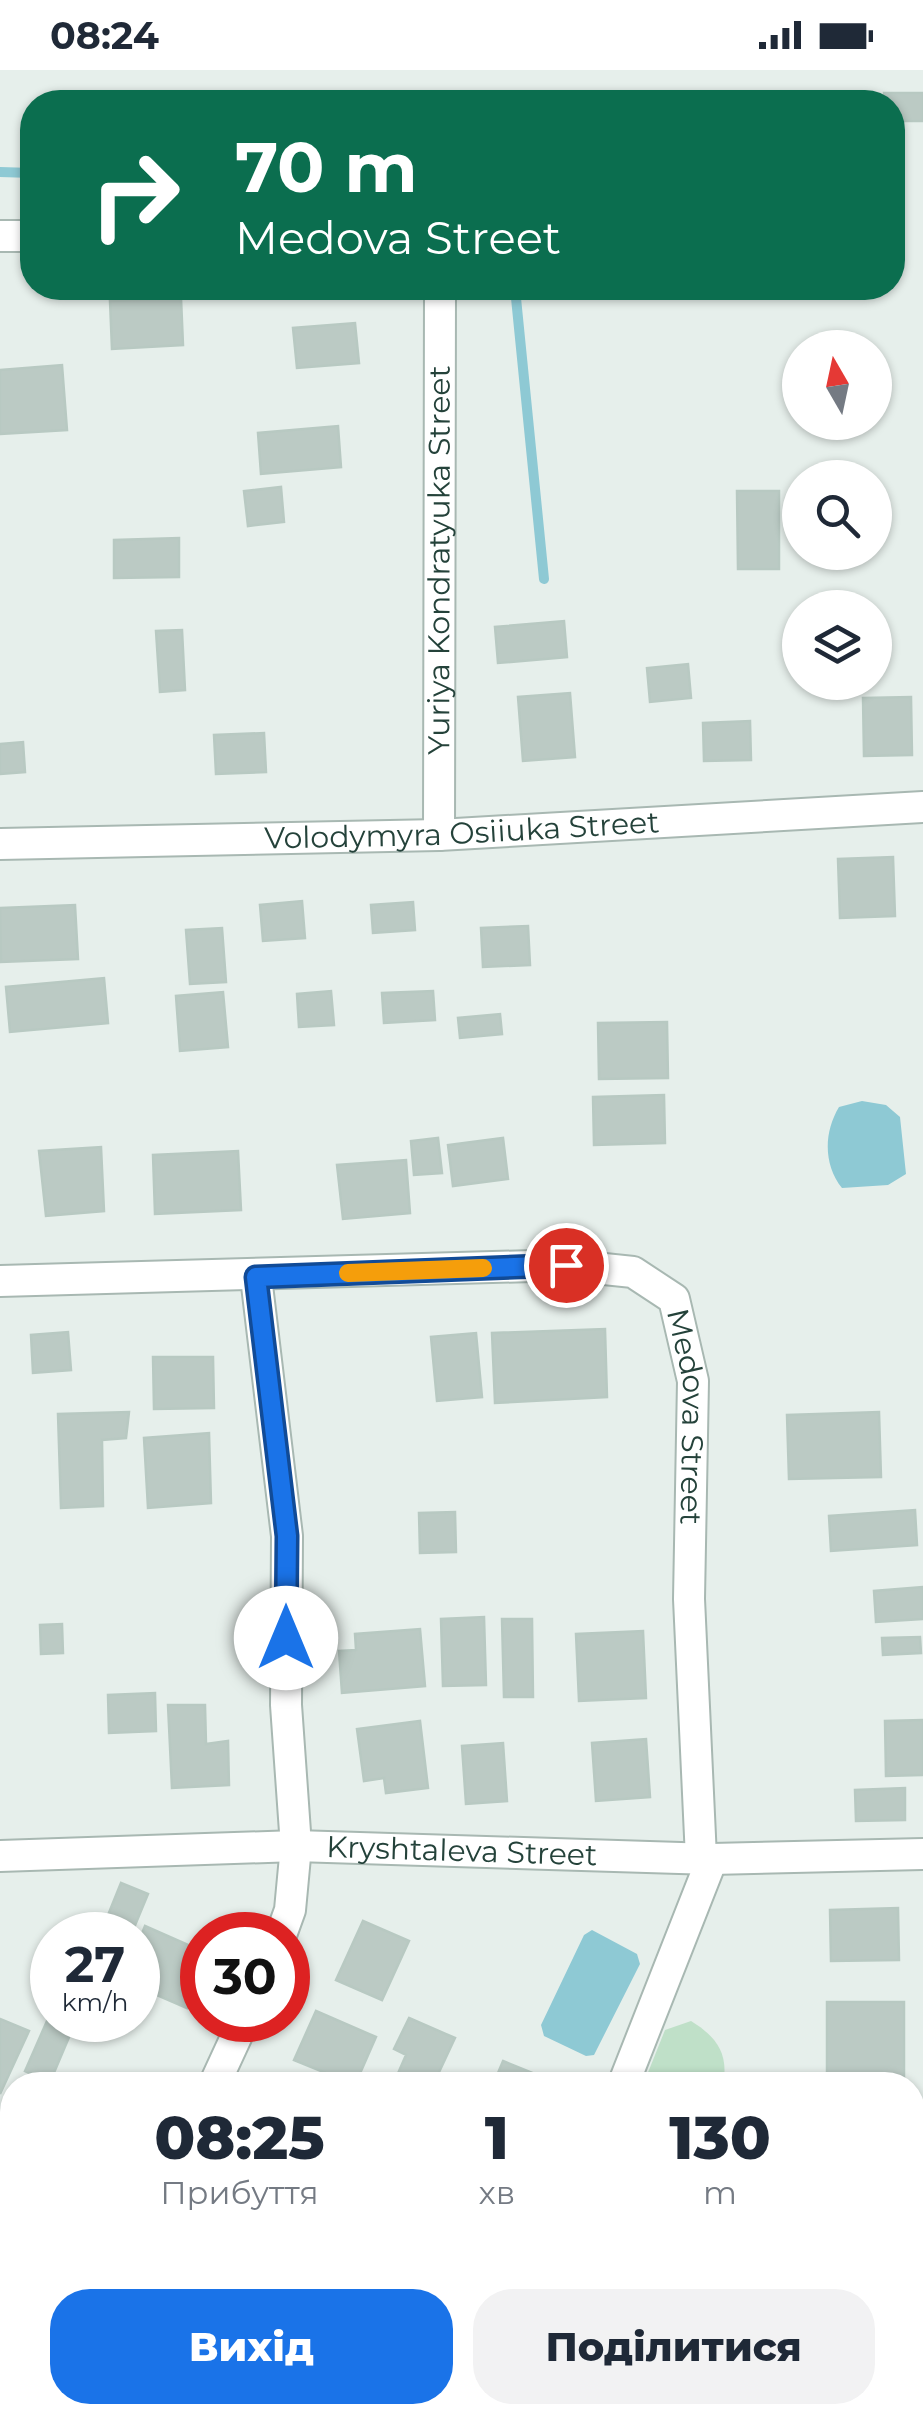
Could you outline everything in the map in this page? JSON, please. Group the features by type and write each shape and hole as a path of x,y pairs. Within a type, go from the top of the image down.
{"street":[{"name":"Yuriya Kondratyuka Street","path":"439,835 440,300"},
{"name":"Volodymyra Osiiuka Street","path":"0,844 439,835 923,807"},
{"name":"Medova Street","path":"0,1281 256,1277 566,1265 633,1272 674,1299 694,1380 689,1599 706,1858"},
{"path":"256,1277 287,1536 286,1705 296,1846 289,1912"},
{"name":"Kryshtaleva Street","path":"0,1856 296,1846 706,1858 923,1854"},
{"path":"628,2072 706,1858"},
{"path":"220,2072 234,2042"}],"green space":[{"path":"691,2021 708,2033 719,2047 724,2072 648,2072 665,2030"}],"water":[{"path":"862,1101 886,1105 900,1117 906,1174 888,1185 842,1188 831,1169 830,1127 839,1107"},
{"path":"592,1930 637,1954 640,1964 594,2055 586,2056 544,2036 541,2025 584,1935"}],"building":[{"path":"905,93 923,93 923,121 905,121"},
{"path":"181,300 183,345 112,349 110,301"},
{"path":"355,323 359,363 297,368 293,328"},
{"path":"62,365 67,430 0,434 0,370"},
{"path":"338,426 341,467 261,474 258,433"},
{"path":"281,487 284,522 248,526 244,491"},
{"path":"737,491 779,491 779,569 738,569"},
{"path":"179,538 179,577 114,578 114,540"},
{"path":"564,621 567,657 498,663 495,627"},
{"path":"182,630 185,690 160,692 156,631"},
{"path":"688,664 691,698 650,702 647,668"},
{"path":"570,693 575,757 523,761 518,697"},
{"path":"911,697 912,755 864,756 863,700"},
{"path":"750,721 751,760 704,761 703,723"},
{"path":"264,733 266,772 216,774 214,735"},
{"path":"23,742 25,772 0,774 0,744"},
{"path":"893,857 895,916 840,918 838,859"},
{"path":"302,901 305,938 263,941 260,905"},
{"path":"413,902 415,930 373,933 371,905"},
{"path":"75,905 78,959 1,962 0,908"},
{"path":"528,926 530,965 483,967 481,928"},
{"path":"222,928 226,982 190,984 186,930"},
{"path":"104,978 108,1023 10,1032 6,987"},
{"path":"331,991 334,1025 299,1027 297,994"},
{"path":"433,991 435,1020 384,1023 382,993"},
{"path":"223,992 228,1047 180,1051 176,996"},
{"path":"500,1014 502,1034 460,1038 458,1018"},
{"path":"667,1022 668,1078 599,1079 598,1023"},
{"path":"664,1095 665,1143 594,1145 593,1097"},
{"path":"438,1138 442,1173 414,1175 411,1141"},
{"path":"503,1138 508,1179 453,1186 448,1145"},
{"path":"101,1147 104,1211 46,1216 39,1151"},
{"path":"238,1151 241,1210 155,1214 153,1155"},
{"path":"406,1160 410,1213 343,1219 337,1165"},
{"path":"605,1329 607,1397 495,1403 492,1333"},
{"path":"68,1332 71,1370 33,1373 31,1335"},
{"path":"476,1333 482,1397 437,1401 431,1337"},
{"path":"153,1357 213,1357 214,1408 154,1409"},
{"path":"129,1412 126,1438 102,1440 103,1506 61,1508 58,1414"},
{"path":"879,1412 881,1477 789,1479 787,1415"},
{"path":"209,1433 211,1503 148,1508 144,1438"},
{"path":"915,1510 917,1545 831,1551 829,1516"},
{"path":"455,1512 456,1552 420,1553 419,1513"},
{"path":"923,1587 923,1619 876,1622 874,1591"},
{"path":"484,1617 486,1685 443,1686 441,1619"},
{"path":"502,1619 532,1619 533,1697 504,1697"},
{"path":"62,1624 63,1653 41,1654 40,1625"},
{"path":"420,1629 425,1686 342,1693 339,1651 356,1650 355,1634"},
{"path":"643,1631 646,1698 579,1701 576,1634"},
{"path":"920,1637 921,1653 883,1655 882,1638"},
{"path":"155,1693 156,1731 109,1733 108,1695"},
{"path":"168,1705 205,1705 206,1744 228,1741 229,1785 172,1788"},
{"path":"923,1720 923,1775 886,1776 885,1721"},
{"path":"420,1721 428,1788 386,1793 384,1778 364,1781 357,1729"},
{"path":"646,1739 650,1797 596,1801 592,1743"},
{"path":"503,1743 507,1801 466,1804 462,1746"},
{"path":"905,1788 905,1820 856,1821 855,1790"},
{"path":"121,1883 148,1894 141,1912 109,1912"},
{"path":"898,1908 899,1960 831,1961 830,1910"},
{"path":"363,1921 409,1941 382,2000 336,1980"},
{"path":"160,1933 180,1941 180,2005 160,1996"},
{"path":"827,2002 904,2002 904,2072 827,2072"},
{"path":"316,2011 376,2037 361,2072 323,2072 294,2060 302,2042 310,2042 310,2024"},
{"path":"409,2018 455,2038 439,2072 399,2072 406,2055 394,2049"},
{"path":"0,2019 29,2031 10,2072 0,2072"},
{"path":"38,2042 67,2042 54,2072 27,2072"},
{"path":"503,2061 530,2072 498,2072"}],"waterway":[{"path":"0,172 20,173"},
{"path":"516,300 544,579"}],"slow traffic":[{"path":"348,1273 483,1268"}],"route":[{"path":"286,1638 287,1536 256,1277 566,1265"}]}
